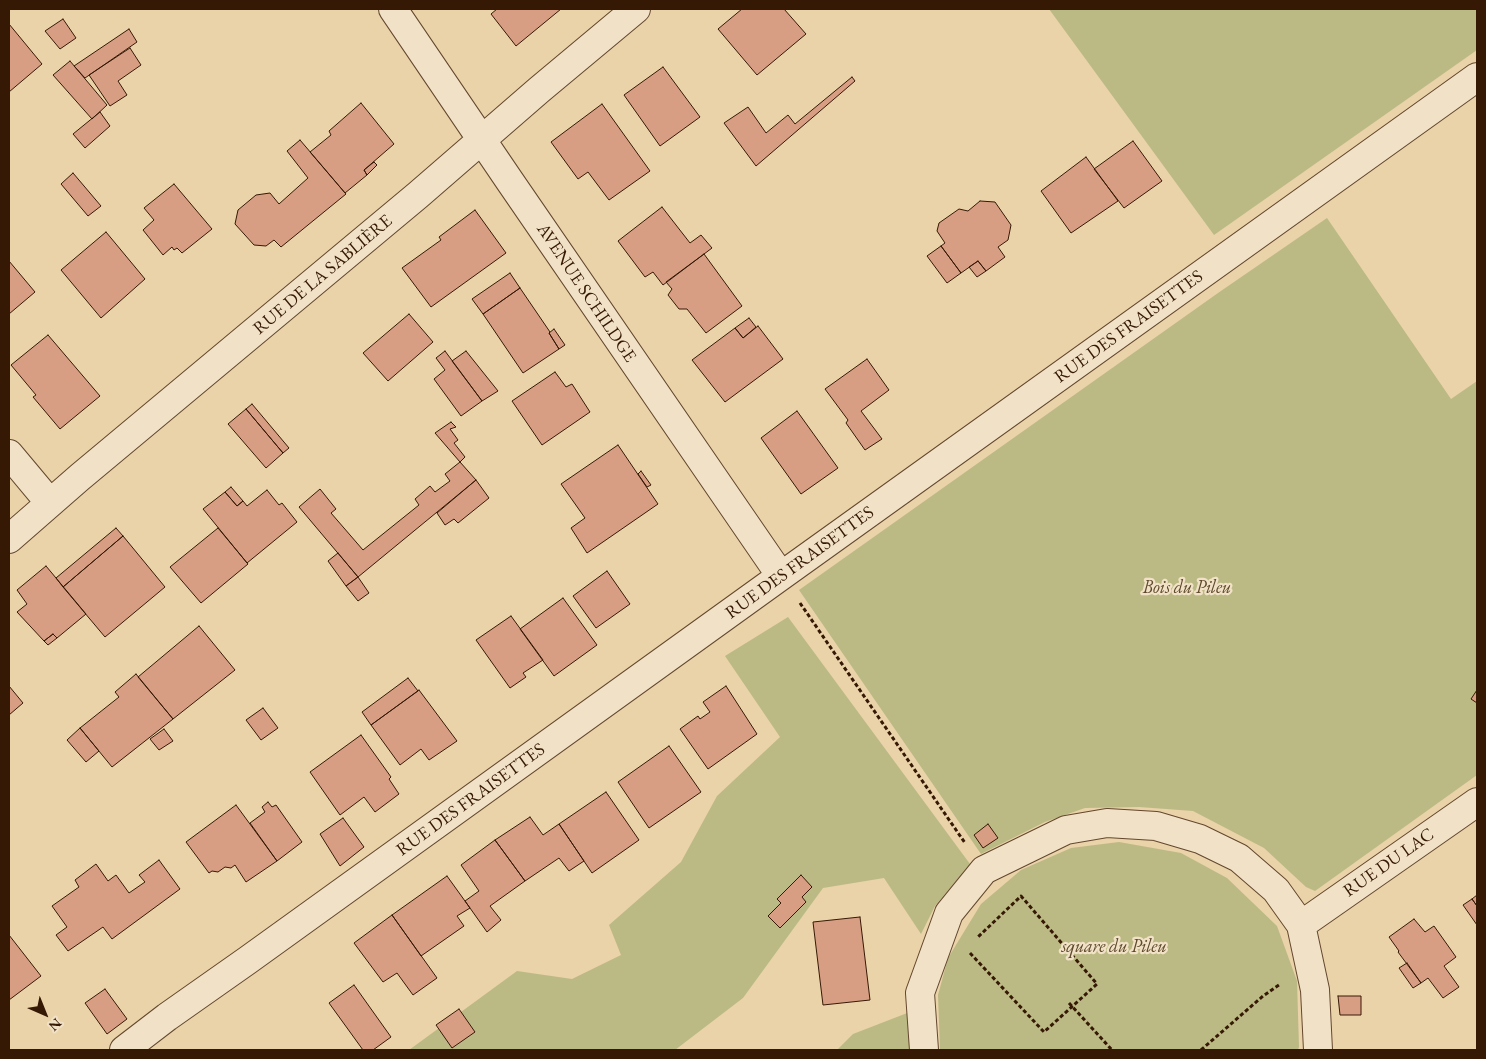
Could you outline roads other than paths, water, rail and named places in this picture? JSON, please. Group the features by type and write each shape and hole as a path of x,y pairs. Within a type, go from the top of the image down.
{"street":[{"name":"AVENUE SCHILDGE","path":"393,9 781,576"},
{"name":"RUE DE LA SABLIÈRE","path":"9,539 636,9"},
{"name":"RUE DES FRAISETTES","path":"124,1050 1477,77"},
{"path":"9,454 50,503"},
{"name":"RUE DU LAC","path":"1302,925 1477,802"},
{"path":"924,1050 920,993 949,913 984,870 1066,830 1107,823 1156,826 1200,839 1239,858 1276,890 1302,925 1315,990 1318,1050"}],"park label":[{"name":"Bois du Pileu","path":"1187,588"},
{"name":"square du Pileu","path":"1114,947"}]}
